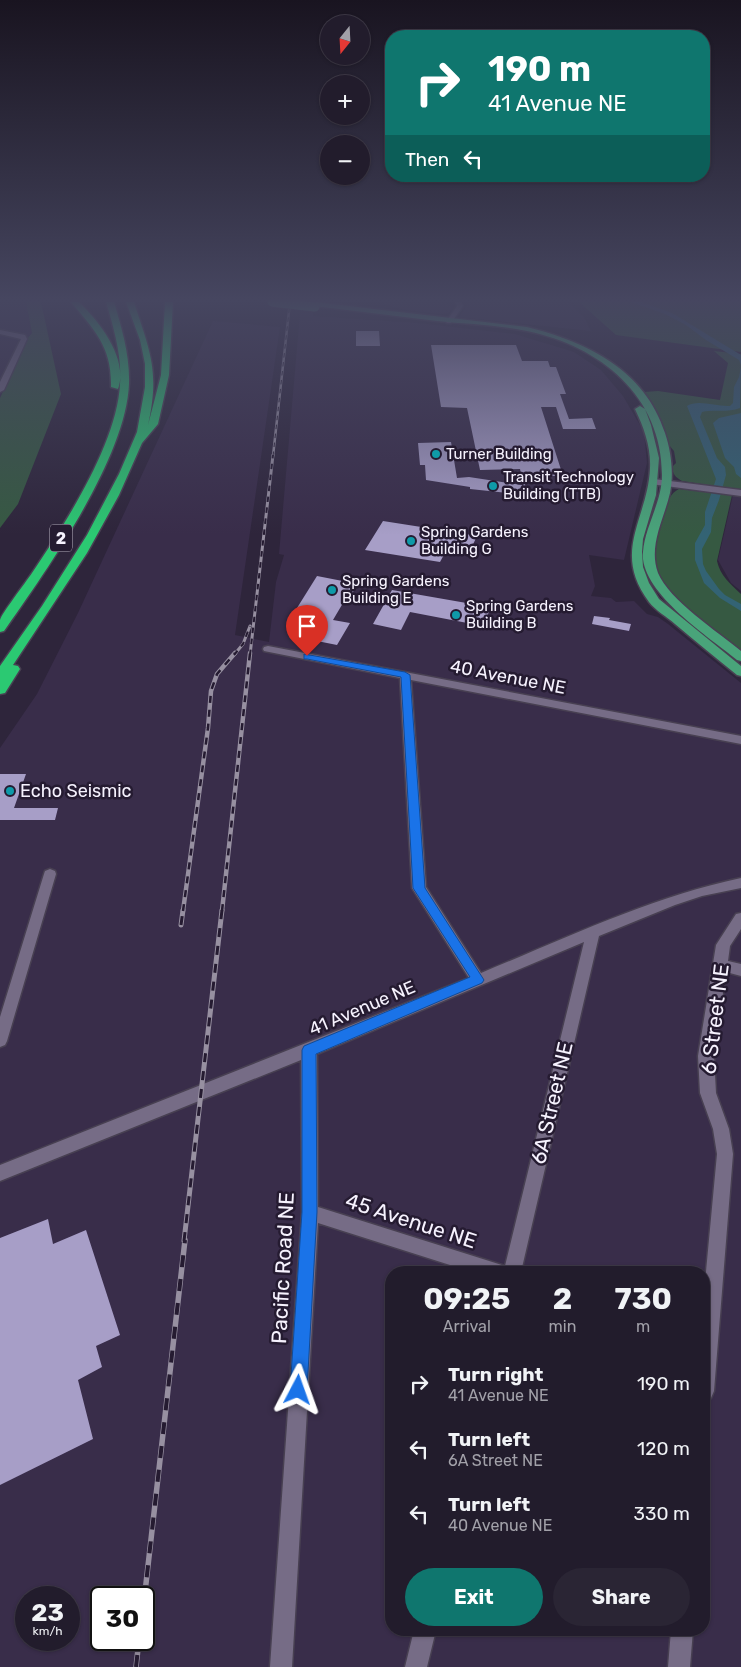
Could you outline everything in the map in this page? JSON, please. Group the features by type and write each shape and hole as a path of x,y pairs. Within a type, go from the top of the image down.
{"highway":[{"path":"114,394 115,380"},
{"name":"2","path":"0,628 34,581 78,510 111,443 119,420 125,380"},
{"name":"2","path":"0,675 49,605 108,505 138,444 148,396 149,380"},
{"path":"138,444 153,424 164,380"},
{"path":"111,443 110,424 113,404"},
{"path":"0,690 11,674 49,605"}],"main road":[{"path":"617,380 639,408 650,433 654,452 654,482 635,554 642,580 654,601 741,672"},
{"path":"629,380 638,391 657,422 666,452 666,483 648,553 649,566 653,576 659,587 669,598 741,657"}],"street":[{"path":"654,482 739,492"},
{"name":"40 Avenue NE","path":"268,649 741,740"},
{"path":"405,675 419,888 478,980"},
{"path":"0,1041 50,874"},
{"name":"41 Avenue NE","path":"0,1173 309,1050 670,901 702,891 741,883"},
{"name":"6 Street NE","path":"710,1299 725,1154 720,1129 708,1092 706,1056 725,941 741,918"},
{"name":"6A Street NE","path":"513,1266 593,934"},
{"path":"721,965 741,970"},
{"name":"Pacific Road NE","path":"281,1667 310,1212 309,1050"},
{"name":"45 Avenue NE","path":"310,1212 479,1266"},
{"path":"416,1667 424,1636"},
{"path":"679,1667 682,1636"}],"shaded area":[{"path":"0,380 8,380 0,398"},
{"path":"186,380 272,380 235,635 269,642 276,582 284,555 279,554 294,380 609,380 623,396 644,432 647,463 624,560 589,555 595,586 591,596 611,598 616,602 634,601 647,614 658,617 668,624 741,683 741,1667 0,1667 0,748 37,694 78,613"},
{"path":"733,495 741,497 741,591 731,583 718,560"}],"green space":[{"path":"8,380 58,380 61,394 18,504 0,528 0,398"},
{"path":"724,380 741,380 741,490 682,481 676,477 672,467 676,463 674,451 669,445 661,420 644,392 658,391 720,400"},
{"path":"679,489 732,495 717,561 723,575 741,594 741,651 677,601 659,576 654,563 655,542 667,503"}],"water":[{"path":"738,380 741,380 740,408 702,412 700,417 717,458 725,467 726,475 712,518 711,532 702,549 703,564 706,571 725,595 741,604 741,611 720,598 704,583 695,560 695,543 705,525 705,512 716,479 687,406 702,403 730,406 733,403 734,387"},
{"path":"741,413 741,478 725,458 713,423 719,418"}],"building":[{"path":"437,380 561,380 566,394 560,394 569,419 592,418 596,429 563,429 556,407 541,407 563,476 529,476 524,487 520,469 480,470 467,408 441,407"},
{"path":"451,442 457,478 469,477 522,485 518,494 470,489 470,487 426,480 425,465 420,465 418,443"},
{"name":"Spring Gardens Building G","path":"383,521 477,536 468,555 446,551 440,562 365,550"},
{"path":"317,576 358,584 346,604 343,603 333,620 350,623 337,645 302,638 318,612 297,608"},
{"name":"Spring Gardens Building B","path":"392,590 491,607 483,626 410,612 401,630 373,624"},
{"path":"594,616 631,624 629,631 592,624"},
{"name":"Echo Seismic","path":"0,774 26,774 14,808 58,808 55,820 0,820"},
{"path":"48,1219 53,1244 86,1230 120,1335 96,1346 102,1367 78,1380 93,1439 0,1485 0,1238"}],"railway":[{"path":"273,456 281,380"},
{"path":"250,655 273,455"},
{"path":"234,655 243,644 250,626"},
{"path":"183,911 208,728 211,691 217,674 235,653"},
{"path":"222,911 250,653"},
{"path":"181,925 183,910"},
{"path":"184,1241 222,910"},
{"path":"146,1586 185,1240"},
{"path":"136,1667 138,1651"}],"place":[{"name":"Turner Building","path":"436,454"},
{"name":"Transit Technology Building (TTB)","path":"493,486"},
{"name":"Spring Gardens Building G","path":"411,541"},
{"name":"Spring Gardens Building E","path":"332,590"},
{"name":"Spring Gardens Building B","path":"456,615"},
{"name":"Echo Seismic","path":"10,791"}],"route":[{"path":"298,1390 310,1212 309,1050 478,980 419,888 405,675 307,656"}]}
